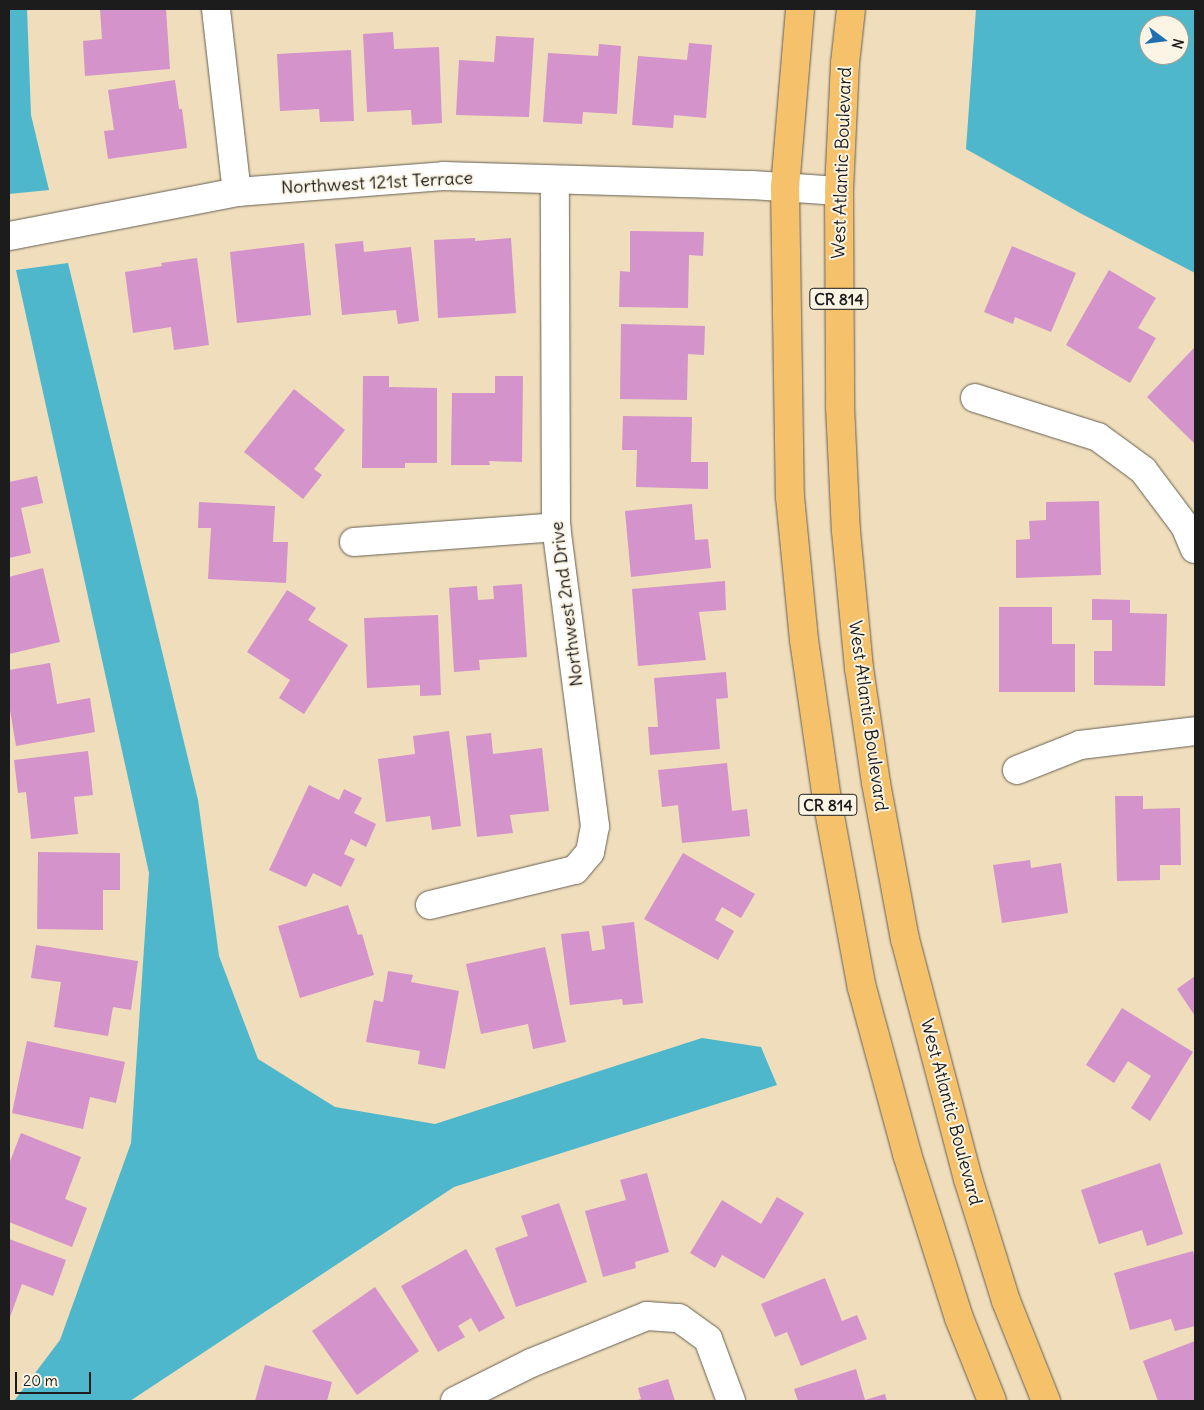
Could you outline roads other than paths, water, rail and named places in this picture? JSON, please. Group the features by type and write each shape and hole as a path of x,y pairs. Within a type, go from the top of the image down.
{"main road":[{"name":"CR 814","path":"800,9 785,188 790,497 804,640 827,800 862,988 900,1127 959,1318 992,1401"},
{"name":"West Atlantic Boulevard","path":"851,9 845,63 839,191 840,406 846,531 859,668 876,783 905,939 968,1179 1006,1301 1046,1401"}],"street":[{"path":"216,9 237,192"},
{"name":"Northwest 121st Terrace","path":"9,236 237,192 443,176 839,191"},
{"name":"Northwest 2nd Drive","path":"430,905 575,870 590,852 595,826 556,527 555,181"},
{"path":"975,398 1098,437 1143,470 1185,526 1195,549"},
{"path":"354,542 556,527"},
{"path":"1017,770 1080,745 1195,731"},
{"path":"455,1401 531,1363 647,1316 679,1318 708,1339 732,1401"}],"water":[{"path":"9,9 27,9 31,115 49,190 9,194"},
{"path":"976,9 1195,9 1195,273 1080,213 966,149"},
{"path":"68,263 198,800 219,956 258,1059 335,1107 435,1124 702,1038 761,1047 777,1085 454,1187 130,1401 14,1401 60,1340 131,1143 149,873 16,270"}]}
